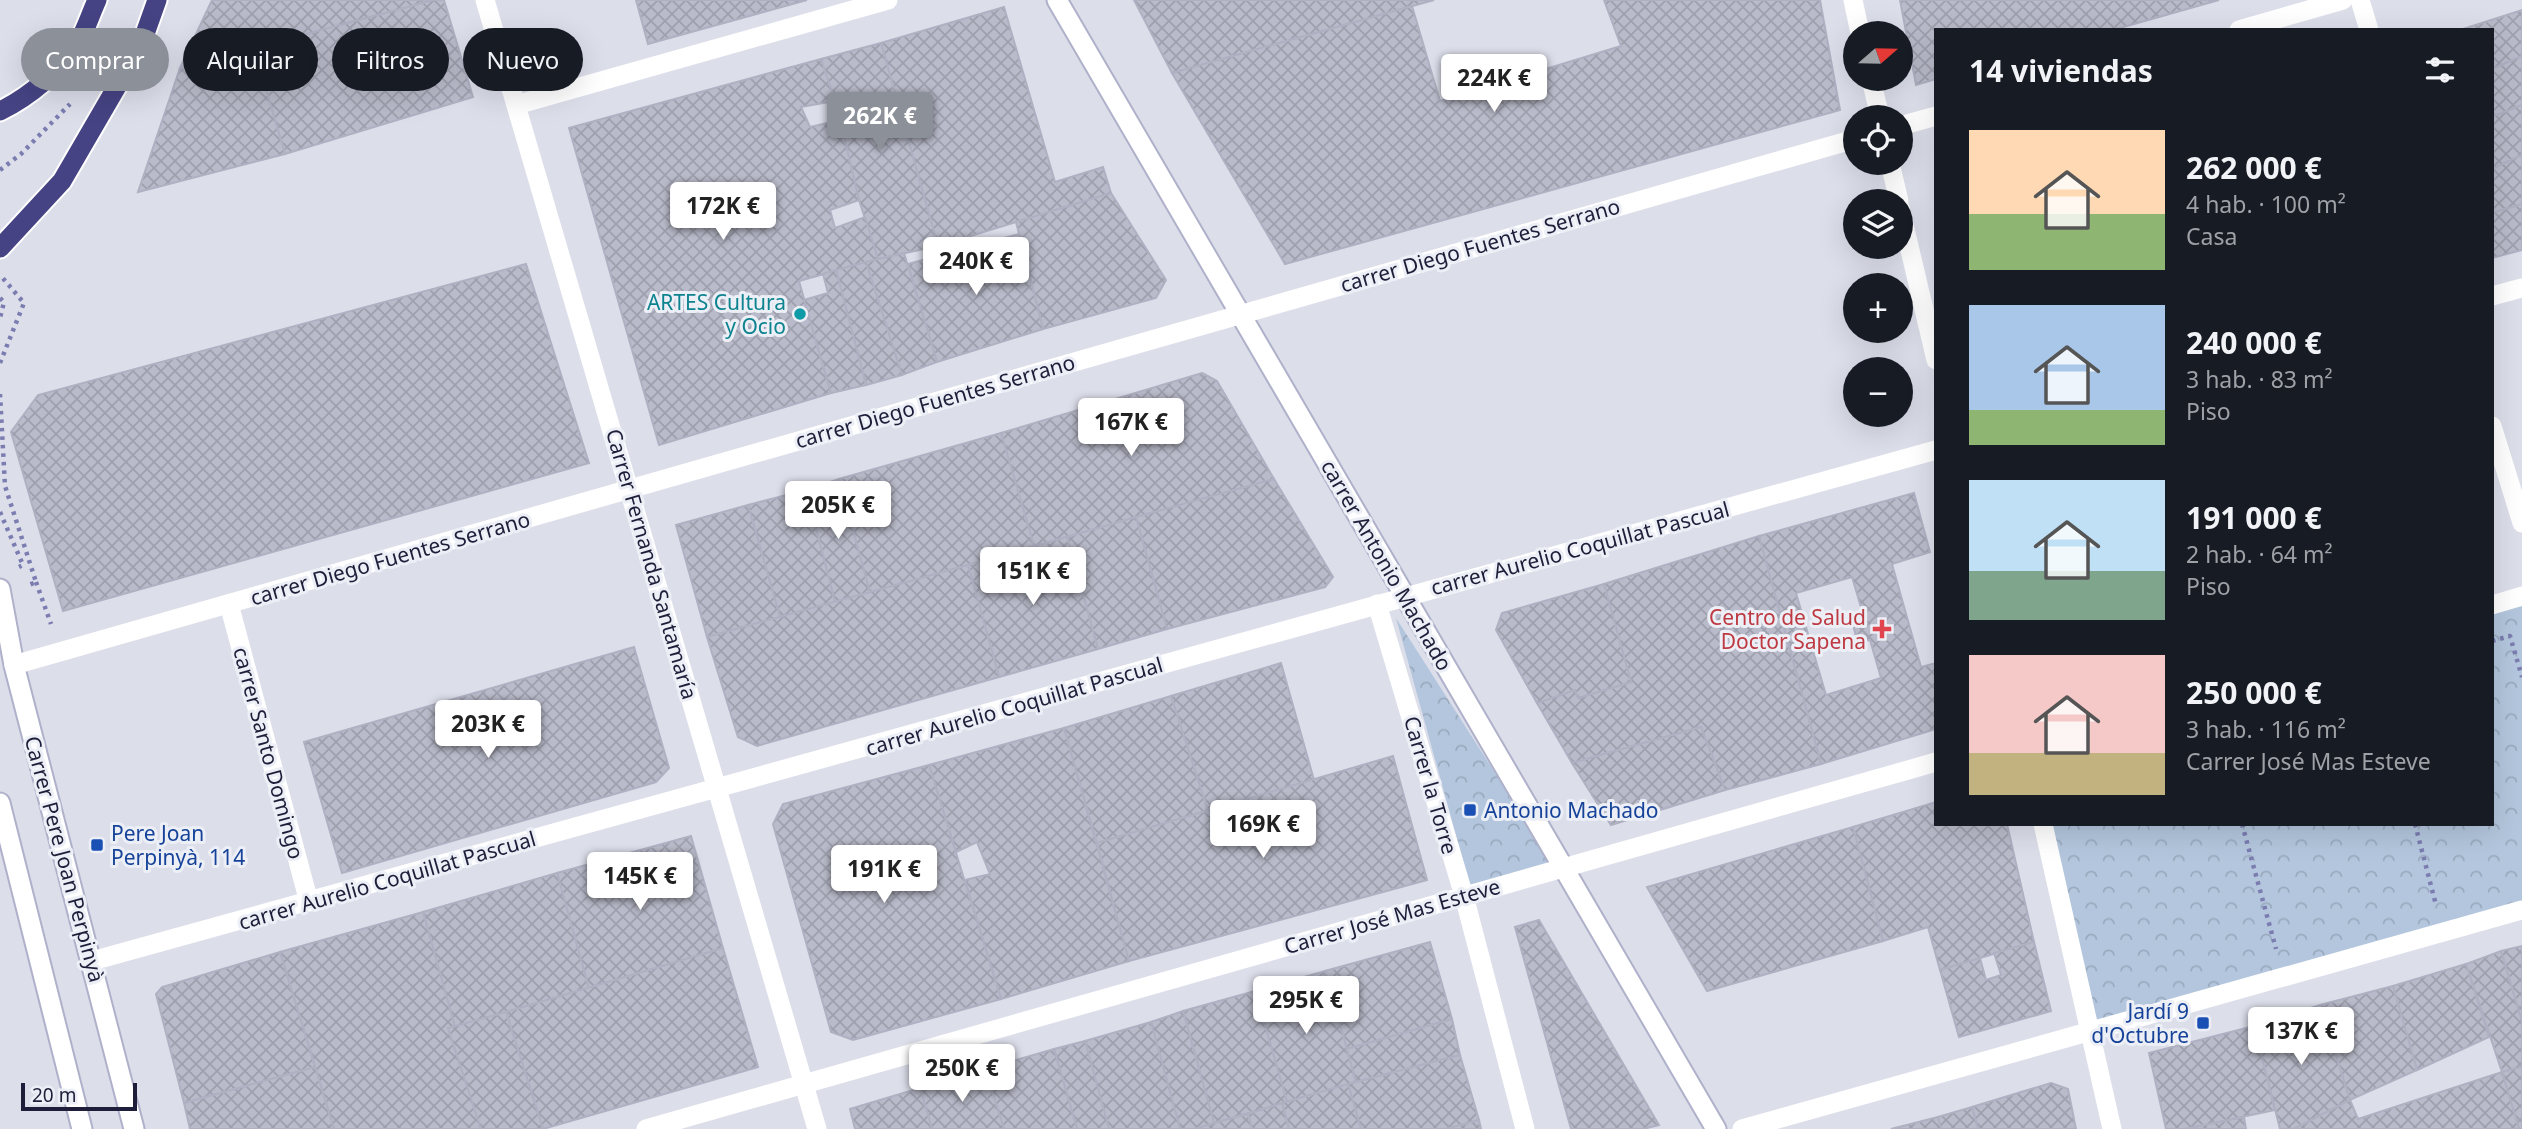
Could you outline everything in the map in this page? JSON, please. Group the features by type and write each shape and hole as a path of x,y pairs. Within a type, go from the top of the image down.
{"highway":[{"path":"0,111 18,103 48,78 79,42 97,0"},
{"path":"0,248 62,181 141,45 157,0"}],"street":[{"name":"Carrer Fernanda Santamaría","path":"485,0 817,1129"},
{"path":"516,105 888,0"},
{"name":"carrer Antonio Machado","path":"1057,0 1716,1129"},
{"path":"1853,0 1857,21"},
{"path":"2246,28 2343,0"},
{"path":"2360,0 2368,28"},
{"path":"1913,122 1934,117"},
{"name":"carrer Diego Fuentes Serrano","path":"14,665 1843,142"},
{"path":"1913,246 1928,289 1934,342"},
{"path":"2494,295 2522,288"},
{"path":"2494,432 2522,523"},
{"name":"carrer Aurelio Coquillat Pascual","path":"92,961 1934,451"},
{"name":"Carrer Pere Joan Perpinyà","path":"1,592 14,665 134,1129"},
{"path":"2494,604 2522,596"},
{"name":"carrer Santo Domingo","path":"229,604 309,902"},
{"name":"Carrer la Torre","path":"1377,604 1464,896 1525,1129"},
{"name":"Carrer José Mas Esteve","path":"646,1129 1934,763"},
{"path":"0,803 82,1129"},
{"path":"2043,826 2112,1129"},
{"path":"1742,1129 2522,910"}],"path":[{"path":"0,276 23,303 0,363"},
{"path":"0,298 4,302 0,318"},
{"path":"0,394 5,486 61,652"},
{"path":"0,512 23,565"},
{"path":"1,592 36,582"},
{"path":"2494,640 2510,636 2522,677"},
{"path":"2243,826 2283,977"},
{"path":"2416,826 2443,932"}],"green space":[{"path":"2522,596 2522,910 2090,1031 2043,826 2494,826 2494,604"},
{"path":"1396,618 1552,862 1470,886"}],"building":[{"path":"212,0 434,0 318,31 318,28 199,28"},
{"path":"434,0 444,0 463,64 463,91 471,91 473,97 285,154 266,91 318,91 318,31"},
{"path":"636,0 807,0 648,44"},
{"path":"1134,0 1434,0 1172,73"},
{"path":"1604,0 1820,0 1840,110 1285,264 1172,73 1412,6 1440,101 1621,46"},
{"path":"1900,0 2219,0 2120,28 1934,28 1934,80 1916,85 1913,69 1913,21 1904,21"},
{"path":"1004,7 1055,182 1103,167 1111,193 938,246 881,43"},
{"path":"2522,10 2522,56 2494,68 2494,28 2466,28"},
{"path":"881,43 938,246 878,259 859,200 840,120 821,59"},
{"path":"2522,56 2522,105 2494,116 2494,68"},
{"path":"821,59 835,101 801,107 810,127 840,120 859,200 830,210 835,228 865,217 878,259 799,281 831,393 659,445 569,128"},
{"path":"183,67 183,91 266,91 285,154 138,192 180,68"},
{"path":"2522,105 2522,155 2494,168 2494,116"},
{"path":"2522,155 2522,204 2494,212 2494,168"},
{"path":"1111,193 1166,280 1156,298 1043,329 1016,222"},
{"path":"2522,204 2522,250 2494,257 2494,212"},
{"path":"1019,234 1043,329 937,362 908,264"},
{"path":"904,253 937,362 902,375 866,262"},
{"path":"866,262 902,375 866,385 836,270"},
{"path":"526,264 589,463 63,611 11,432 38,395"},
{"path":"836,270 866,385 831,393 804,300 828,293 823,274"},
{"path":"1202,373 1217,381 1274,479 1034,546 1001,433"},
{"path":"1001,433 1034,546 870,593 839,479"},
{"path":"839,479 870,593 835,602 806,490"},
{"path":"1274,479 1333,577 1325,587 1167,629 1136,517"},
{"path":"806,490 835,602 780,617 748,505"},
{"name":"Centro de Salud Doctor Sapena","path":"1914,493 1930,552 1892,564 1921,667 1934,664 1934,730 1821,764 1759,536","holes":["1852,577 1863,614 1851,618 1858,643 1870,640 1881,678 1826,695 1796,593"]},
{"path":"748,505 780,617 707,637 676,525"},
{"path":"1136,517 1167,629 1098,649 1067,537"},
{"path":"1759,536 1821,764 1725,790 1701,727 1572,763 1537,703 1575,690 1578,698 1631,682 1604,584"},
{"path":"1067,537 1098,649 999,677 968,565"},
{"path":"968,565 999,677 757,746 738,737 707,637"},
{"path":"1604,584 1631,682 1578,698 1575,690 1537,703 1496,630 1502,613"},
{"path":"634,647 669,768 656,782 342,873 304,742"},
{"path":"1281,663 1314,780 1208,811 1171,696"},
{"path":"1171,696 1208,811 1097,843 1064,728"},
{"path":"1701,727 1725,790 1611,825 1572,763"},
{"path":"1064,728 1129,961 1001,999 965,880 990,874 977,842 956,852 929,765"},
{"path":"1393,756 1427,880 1129,961 1097,843"},
{"path":"929,765 1001,999 853,1040 831,1032 773,824 783,804"},
{"path":"1934,803 1934,826 2007,826 2034,942 1940,970 1928,927 1883,941 1853,827"},
{"path":"1853,827 1883,941 1707,991 1647,887"},
{"path":"691,836 723,948 589,989 557,873"},
{"path":"557,873 589,989 455,1027 423,912"},
{"path":"423,912 455,1027 448,1028 481,1129 334,1129 280,952"},
{"path":"1539,920 1659,1125 1643,1129 1571,1129 1515,927"},
{"path":"1430,942 1452,1019 1347,1049 1325,971"},
{"path":"2034,942 2051,1011 1959,1037 1940,970 1980,958 1986,980 2001,975 1994,953"},
{"path":"2522,946 2522,1022 2501,951"},
{"path":"723,948 758,1067 543,1129 506,1012"},
{"path":"2501,951 2522,1022 2522,1067 2502,1072 2466,964"},
{"path":"280,952 315,1067 184,1103 156,994 162,987"},
{"path":"2466,964 2489,1037 2417,1070 2393,986"},
{"path":"1325,971 1356,1082 1287,1102 1255,991"},
{"path":"2393,986 2417,1070 2350,1100 2320,1005"},
{"path":"1255,991 1287,1102 1214,1123 1183,1011"},
{"path":"2320,1005 2350,1100 2294,1129 2280,1129 2254,1026"},
{"path":"1183,1011 1214,1123 1195,1129 1180,1129 1151,1022"},
{"path":"506,1012 543,1129 481,1129 448,1028"},
{"path":"1452,1019 1460,1055 1356,1082 1347,1049"},
{"path":"1151,1022 1180,1129 1109,1129 1085,1041"},
{"path":"2254,1026 2275,1110 2185,1129 2166,1129 2149,1053"},
{"path":"1085,1041 1109,1129 1077,1129 1054,1049"},
{"path":"1054,1049 1077,1129 1004,1129 985,1069"},
{"path":"1460,1055 1479,1120 1446,1129 1361,1129 1348,1084"},
{"path":"315,1067 334,1129 190,1129 184,1103"},
{"path":"2522,1067 2522,1129 2519,1129 2502,1072"},
{"path":"985,1069 1004,1129 932,1129 920,1088"},
{"path":"2502,1072 2519,1129 2294,1129 2350,1100 2358,1119"},
{"path":"2051,1083 2068,1089 2076,1129 1978,1129 1972,1107"},
{"path":"1348,1084 1361,1129 1289,1129 1282,1103"},
{"path":"920,1088 932,1129 855,1129 850,1109"},
{"path":"1282,1103 1289,1129 1252,1129 1248,1114"},
{"path":"1972,1107 1978,1129 1941,1129 1938,1117"},
{"path":"1248,1114 1252,1129 1195,1129 1214,1123"},
{"path":"1938,1117 1941,1129 1891,1129"},
{"path":"2244,1117 2246,1129 2185,1129"},
{"path":"1479,1120 1481,1129 1446,1129"}],"place":[{"name":"ARTES Cultura y Ocio","path":"800,314"},
{"name":"Centro de Salud Doctor Sapena","path":"1882,629"},
{"name":"Antonio Machado","path":"1470,810"},
{"name":"Pere Joan Perpinyà, 114","path":"97,845"},
{"name":"Jardí 9 d'Octubre","path":"2203,1023"}]}
